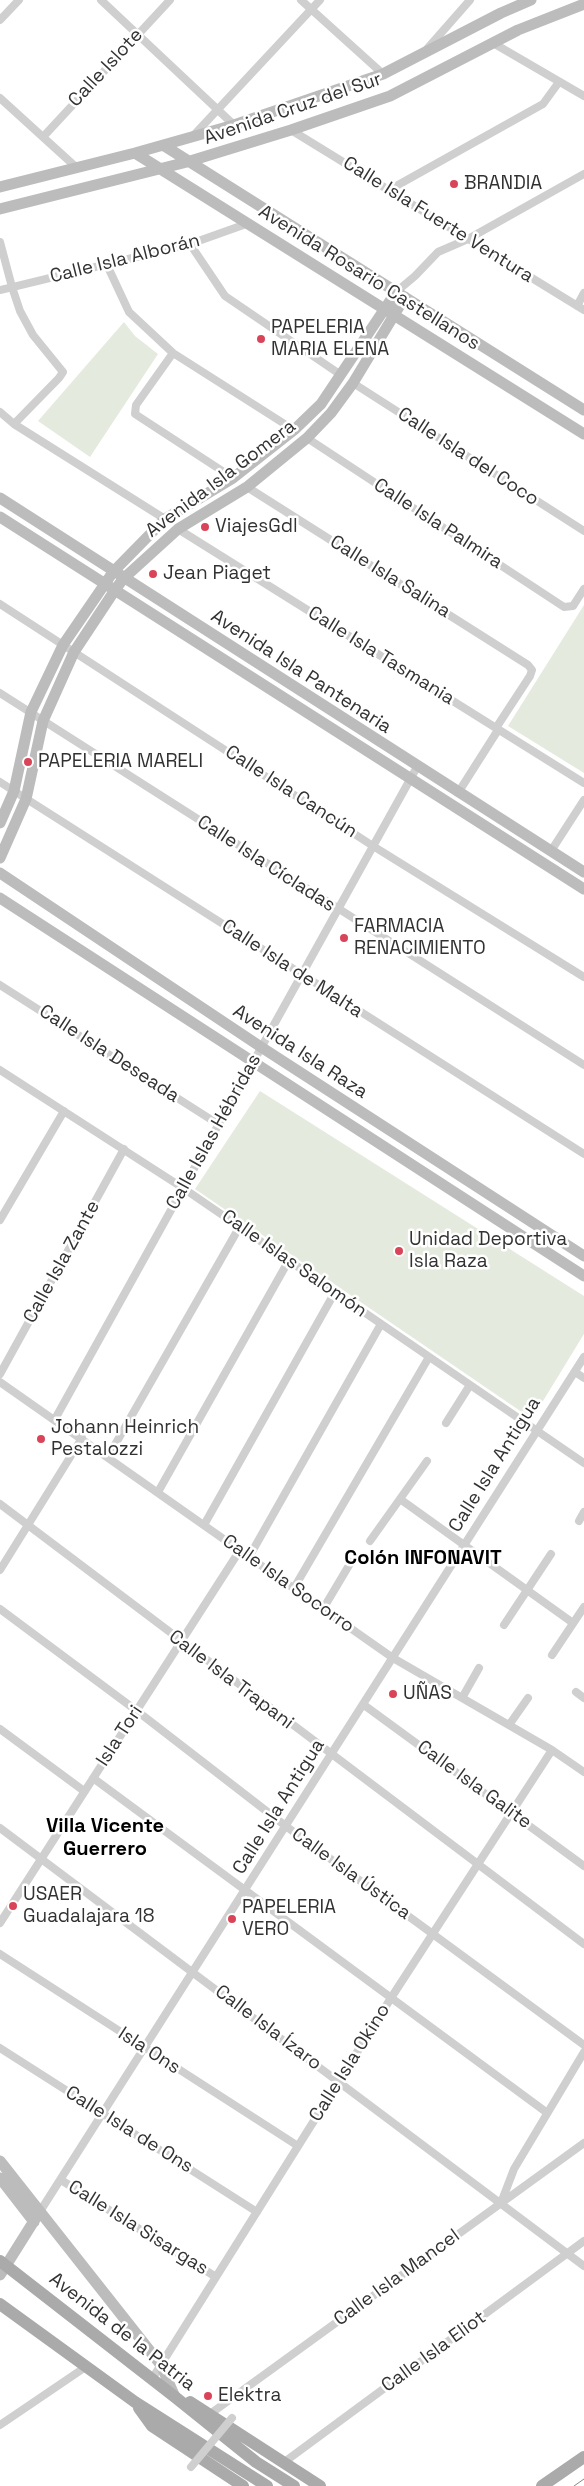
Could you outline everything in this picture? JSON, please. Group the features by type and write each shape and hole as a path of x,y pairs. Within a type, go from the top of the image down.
{"main road":[{"name":"Avenida de la Patria","path":"2,2267 152,2379 256,2462 294,2486"},
{"path":"0,2304 135,2402 268,2486"},
{"path":"175,2397 193,2403 320,2486"},
{"path":"135,2402 152,2426 243,2486"},
{"path":"542,2486 584,2457"}],"street":[{"path":"0,20 19,0"},
{"path":"101,0 234,125"},
{"name":"Calle Islote","path":"43,137 170,0"},
{"path":"301,0 383,74"},
{"path":"192,137 320,0"},
{"path":"424,52 470,0"},
{"name":"Avenida Cruz del Sur","path":"0,187 162,146 234,125 383,74 501,13 532,0"},
{"name":"Avenida Cruz del Sur","path":"0,209 187,162 291,130 390,96 518,30 584,4"},
{"path":"493,43 584,96"},
{"path":"389,190 543,104 559,82"},
{"path":"0,98 77,168"},
{"name":"Calle Isla Fuerte Ventura","path":"291,130 580,308"},
{"name":"Avenida Rosario Castellanos","path":"162,146 584,410"},
{"name":"Avenida Rosario Castellanos","path":"135,153 584,434"},
{"path":"400,295 438,252 468,239 584,174"},
{"name":"Calle Isla Alborán","path":"0,290 190,244 249,223"},
{"path":"0,242 12,287 32,334 63,372 14,424"},
{"path":"190,244 225,296 341,375"},
{"path":"107,265 129,312 173,353 294,430"},
{"path":"580,308 584,293"},
{"name":"Avenida Isla Gomera","path":"0,858 26,799 43,720 74,652 115,590 123,579 178,529 247,487 306,438 331,413 353,383 400,295"},
{"name":"Avenida Isla Gomera","path":"0,823 14,791 31,712 63,645 113,572 166,519 233,478 294,430 321,404 390,311"},
{"path":"173,353 136,405 134,412 136,417 233,478"},
{"name":"Calle Isla del Coco","path":"353,383 584,532"},
{"path":"321,404 331,413"},
{"path":"0,412 14,424 166,519"},
{"name":"Calle Isla Palmira","path":"306,438 564,607 570,608 584,589"},
{"name":"Calle Isla Salina","path":"247,487 528,665 532,670 530,676 497,729"},
{"path":"204,496 213,507"},
{"name":"Avenida Isla Pantenaria","path":"0,498 123,579 584,872"},
{"name":"Avenida Isla Pantenaria","path":"0,517 584,890"},
{"name":"Calle Isla Tasmania","path":"178,529 584,783"},
{"name":"Calle Isla Cancún","path":"0,604 373,846 584,977"},
{"name":"Calle Isla Cícladas","path":"0,692 338,910 584,1065"},
{"path":"458,793 497,729"},
{"name":"Calle Islas Hébridas","path":"55,1419 417,767"},
{"name":"Calle Isla de Malta","path":"0,782 584,1154"},
{"path":"551,851 584,800"},
{"name":"Avenida Isla Raza","path":"0,873 261,1047 584,1256"},
{"name":"Avenida Isla Raza","path":"0,898 584,1276"},
{"name":"Calle Isla Deseada","path":"0,984 218,1124"},
{"name":"Calle Islas Salomón","path":"0,1070 240,1226 584,1464"},
{"path":"0,1220 64,1111"},
{"name":"Calle Isla Zante","path":"0,1374 124,1149"},
{"path":"108,1457 240,1226"},
{"path":"158,1492 289,1260"},
{"path":"204,1525 335,1292"},
{"path":"250,1557 381,1324"},
{"path":"294,1588 429,1357"},
{"name":"Calle Isla Antigua","path":"2,2267 104,2114 584,1357"},
{"path":"575,1372 584,1378"},
{"name":"Calle Isla Socorro","path":"0,1382 393,1658 552,1750 584,1772"},
{"path":"446,1423 470,1385"},
{"path":"0,1570 82,1438"},
{"path":"370,1541 427,1460"},
{"path":"400,1499 573,1623"},
{"name":"Calle Isla Trapani","path":"0,1504 180,1642 584,1944"},
{"path":"578,1521 584,1512"},
{"name":"Isla Tori","path":"0,1922 240,1550"},
{"path":"504,1625 551,1554"},
{"path":"323,1609 351,1562"},
{"path":"552,1655 584,1606"},
{"name":"Calle Isla Ústica","path":"0,1609 138,1710 287,1827 584,2044"},
{"path":"462,1698 479,1668"},
{"path":"576,1692 584,1698"},
{"path":"509,1725 528,1698"},
{"name":"Calle Isla Galite","path":"364,1705 584,1866"},
{"path":"0,1729 84,1791"},
{"name":"Calle Isla Okino","path":"152,2379 391,1998 552,1750"},
{"path":"93,1778 546,2112"},
{"name":"Calle Isla Ízaro","path":"0,1828 584,2266"},
{"name":"Isla Ons","path":"0,1954 298,2146"},
{"name":"Calle Isla de Ons","path":"0,2048 257,2212"},
{"path":"502,2203 514,2169 546,2112 584,2052"},
{"name":"Calle Isla Mancel","path":"210,2414 584,2143"},
{"path":"0,2161 36,2217"},
{"path":"0,2178 36,2217 161,2365 175,2397"},
{"name":"Calle Isla Sisargas","path":"61,2180 216,2277"},
{"name":"Calle Isla Eliot","path":"284,2463 584,2241"},
{"path":"0,2425 87,2366"},
{"path":"191,2467 232,2418"}],"shaded area":[{"path":"124,322 135,336 158,354 90,457 38,421"},
{"path":"584,605 584,773 508,726"},
{"name":"Unidad Deportiva Isla Raza","path":"260,1091 584,1296 584,1334 532,1419 195,1189"}],"tram line":[{"path":"574,2486 584,2479"}],"place":[{"name":"BRANDIA","path":"454,184"},
{"name":"PAPELERIA MARIA ELENA","path":"261,339"},
{"name":"ViajesGdl","path":"205,527"},
{"name":"Jean Piaget","path":"153,574"},
{"name":"PAPELERIA MARELI","path":"28,762"},
{"name":"FARMACIA RENACIMIENTO","path":"344,938"},
{"name":"Unidad Deportiva Isla Raza","path":"399,1251"},
{"name":"Johann Heinrich Pestalozzi","path":"41,1439"},
{"name":"UÑAS","path":"393,1694"},
{"name":"USAER Guadalajara 18","path":"13,1906"},
{"name":"PAPELERIA VERO","path":"232,1919"},
{"name":"Elektra","path":"208,2396"}],"district":[{"name":"Colón INFONAVIT","path":"423,1559"},
{"name":"Villa Vicente Guerrero","path":"105,1838"}]}
